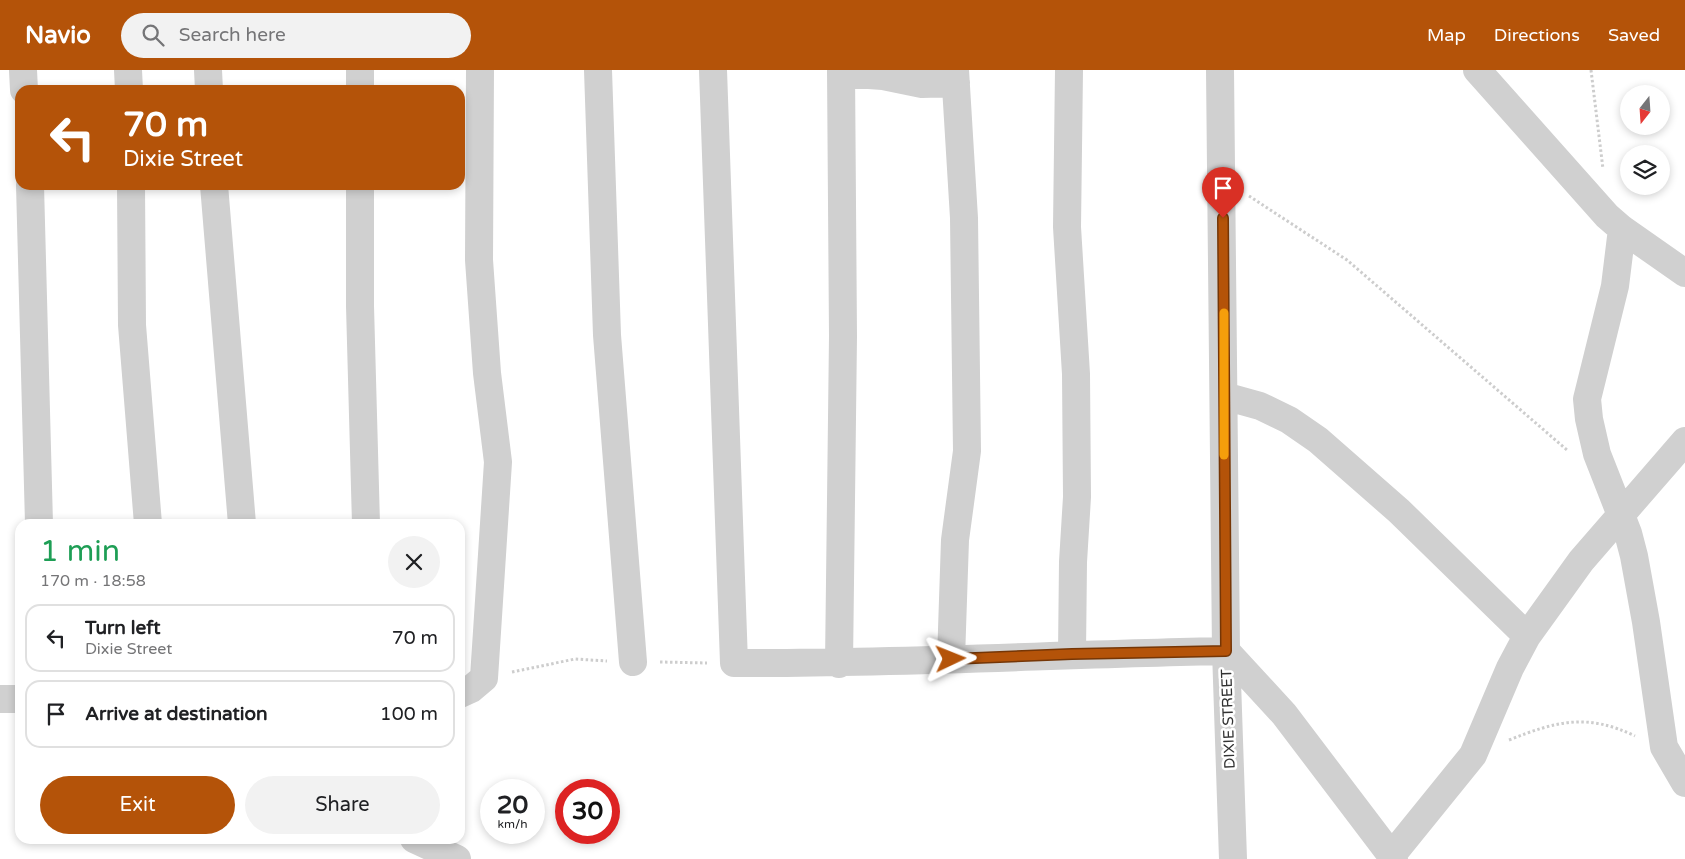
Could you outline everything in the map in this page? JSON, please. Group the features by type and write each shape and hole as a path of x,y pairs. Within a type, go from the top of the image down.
{"street":[{"path":"23,70 24,85"},
{"path":"128,70 129,85"},
{"path":"208,70 209,85"},
{"path":"360,70 360,85"},
{"path":"465,692 484,678 498,462 487,373 479,260 480,70"},
{"path":"598,70 608,335 633,662"},
{"path":"713,70 734,663 839,664 1072,654 1226,651 1284,714 1393,857 1473,755 1510,668 1527,636 1581,561 1685,441"},
{"path":"1068,70 1067,227 1076,374 1077,496 1072,562 1072,654"},
{"name":"DIXIE STREET","path":"1220,70 1223,179 1226,651 1233,859"},
{"path":"1477,70 1614,222 1685,273"},
{"path":"839,664 843,336 841,72 883,76 922,84 956,77 964,218 967,451 955,540 951,659"},
{"path":"30,190 39,519"},
{"path":"131,190 132,325 148,519"},
{"path":"214,190 242,519"},
{"path":"360,190 360,306 366,519"},
{"path":"1614,222 1614,286 1587,399 1589,419 1597,454 1628,533 1642,597 1664,747 1685,783"},
{"path":"1224,396 1260,406 1289,420 1318,440 1399,511 1527,636"},
{"path":"0,699 15,699"},
{"path":"425,844 457,859"}],"path":[{"path":"1591,70 1614,222"},
{"path":"1223,179 1347,260 1572,455"},
{"path":"484,678 575,659 633,662 734,663"},
{"path":"1473,755 1541,728 1568,721 1614,726 1664,747"}],"slow traffic":[{"path":"1224,313 1224,455"}],"route":[{"path":"951,659 1226,651 1223,218"}]}
